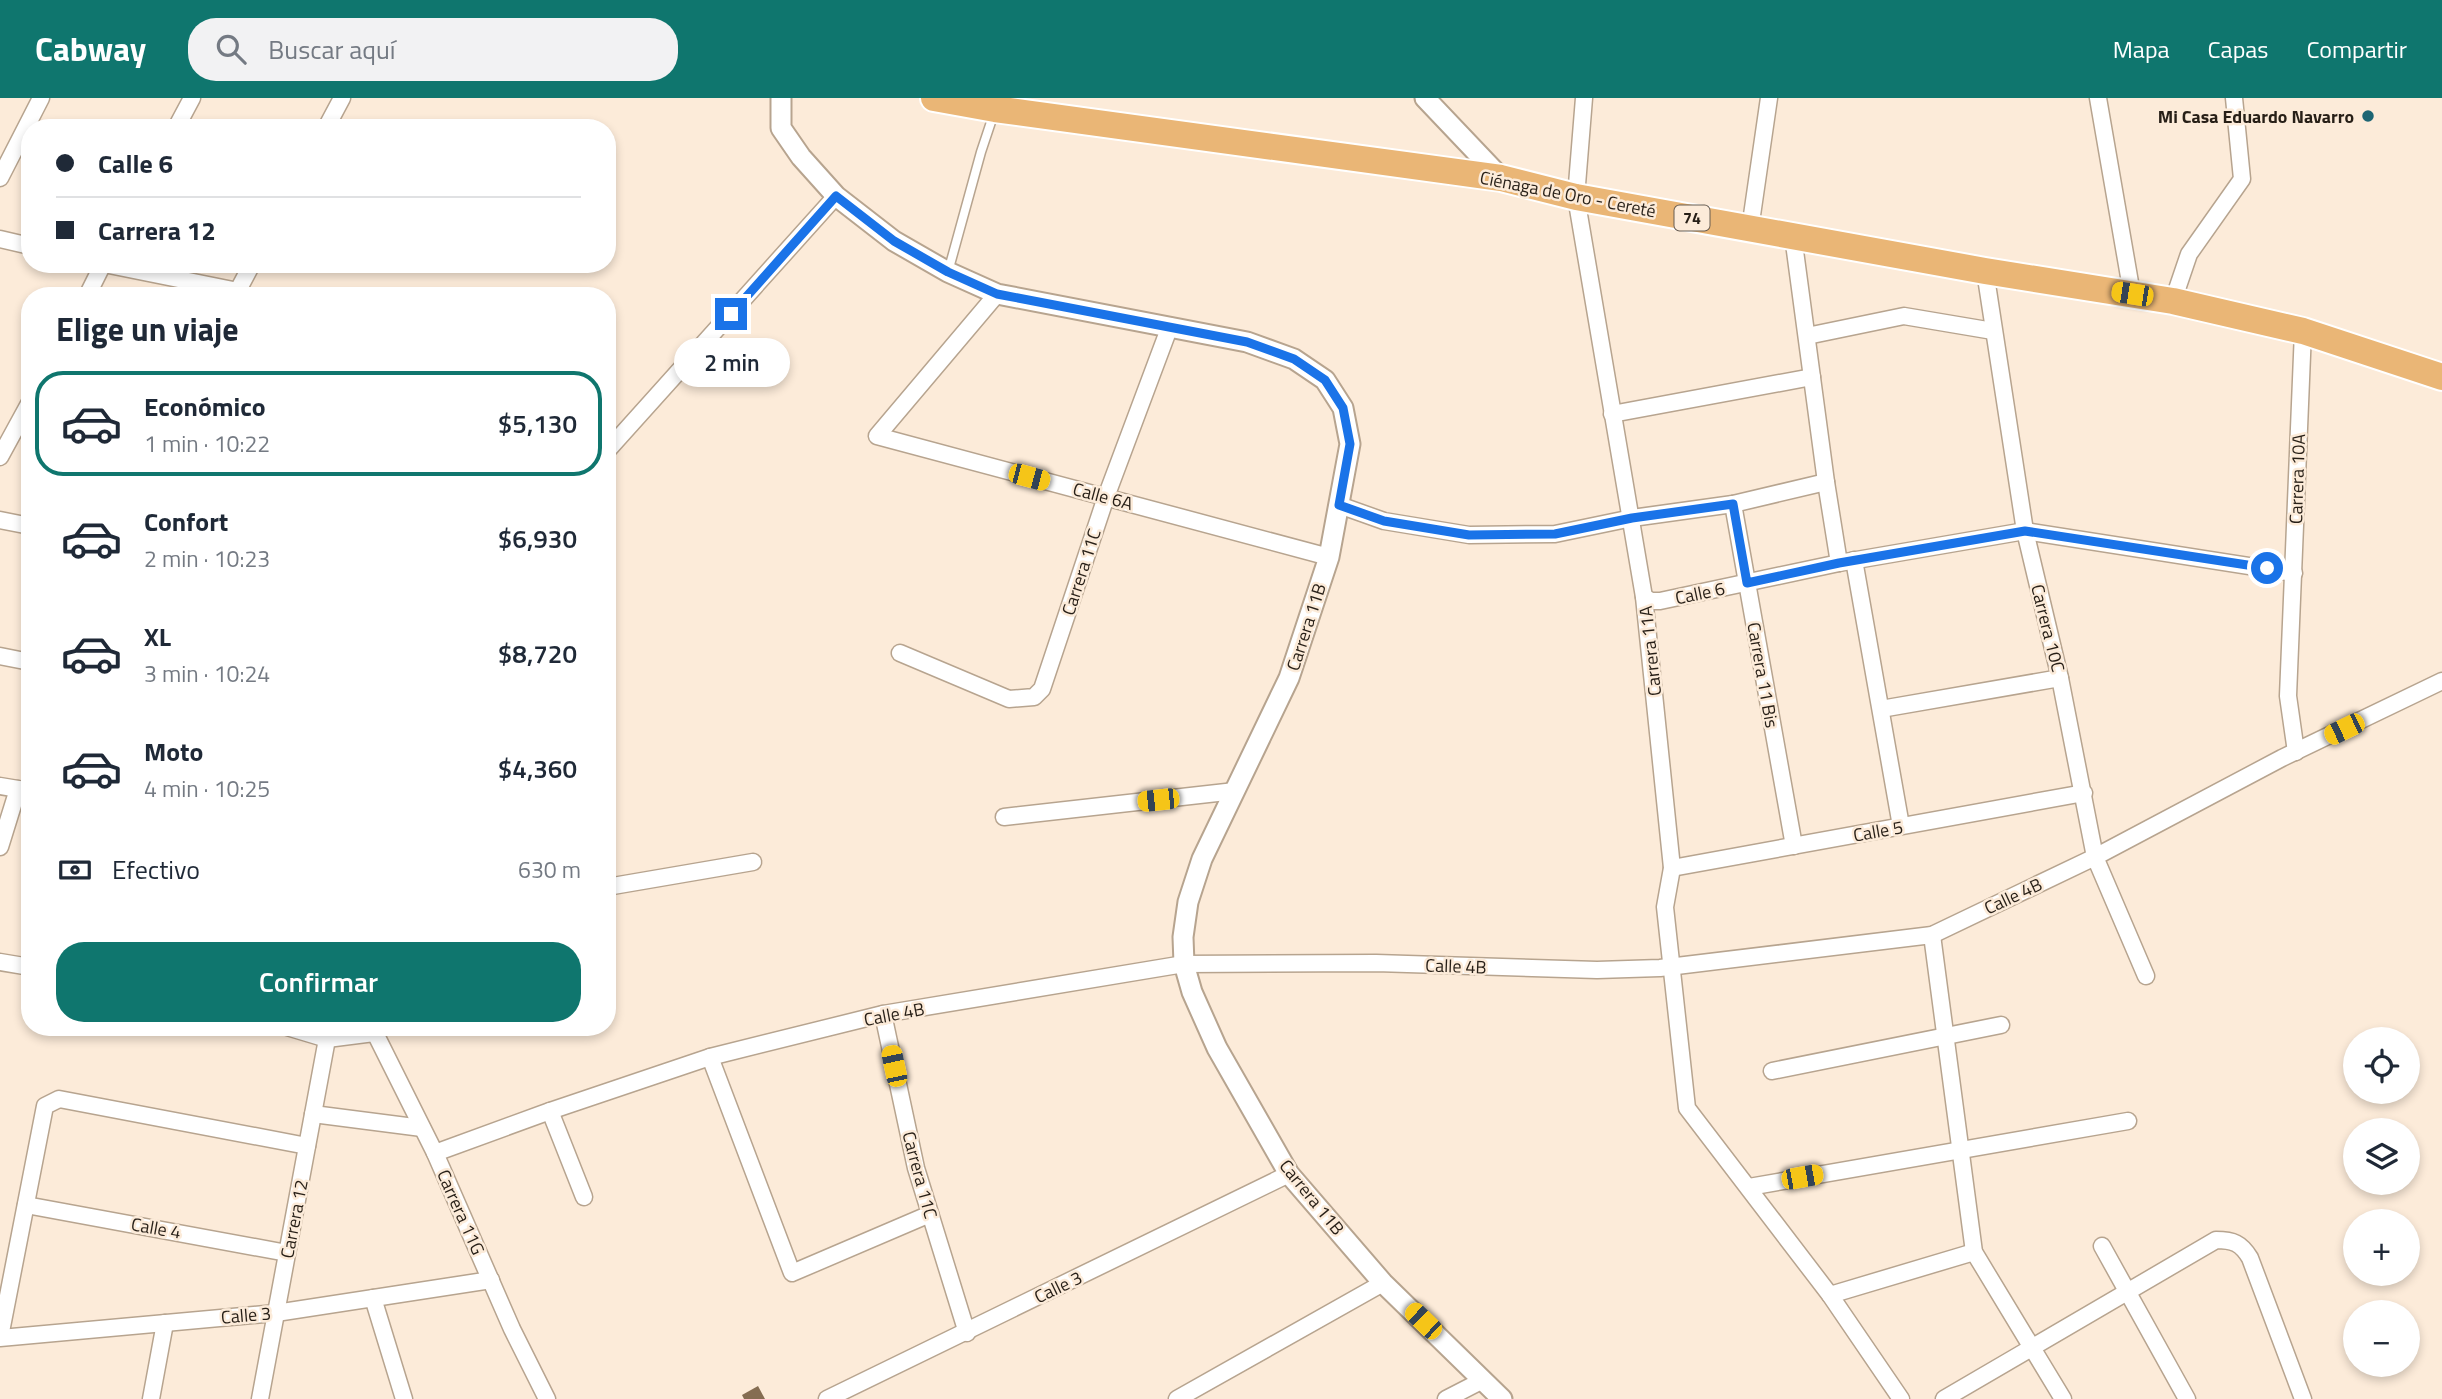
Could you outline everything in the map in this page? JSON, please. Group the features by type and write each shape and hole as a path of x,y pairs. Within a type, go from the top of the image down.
{"highway":[{"name":"Ciénaga de Oro - Cereté","path":"934,98 995,109 1501,178 1576,197 1750,229 2173,301 2303,331 2442,377"}],"street":[{"path":"30,119 41,98"},
{"path":"181,119 192,98"},
{"path":"331,119 342,98"},
{"name":"Carrera 11B","path":"780,98 781,128 801,157 836,196 894,241 948,272 997,294 1247,342 1294,359 1325,380 1343,408 1350,444 1329,557 1289,678 1202,859 1188,902 1183,937 1184,964 1192,992 1217,1048 1289,1174 1383,1283 1502,1399"},
{"path":"1425,98 1501,178"},
{"name":"Carrera 11A","path":"1584,98 1576,197 1644,597 1672,868 1665,907 1687,1108 1830,1295 1901,1399"},
{"path":"1750,229 1769,98"},
{"path":"2098,98 2132,294"},
{"path":"2173,301 2189,254 2242,179 2234,98"},
{"path":"0,178 21,137"},
{"path":"616,441 836,196"},
{"path":"1793,236 1826,482 1881,709 1901,826"},
{"path":"0,239 21,244"},
{"name":"Carrera 10C","path":"1985,271 2025,531 2060,678 2095,857 2146,976"},
{"path":"145,273 209,287"},
{"name":"Calle 6A","path":"997,294 877,436 1329,557"},
{"path":"1807,336 1905,316 1993,331"},
{"name":"Carrera 11C","path":"900,653 1009,699 1034,697 1042,689 1106,497 1170,326"},
{"name":"Carrera 10A","path":"2295,752 2288,696 2303,331"},
{"path":"1612,414 1812,377"},
{"path":"0,457 21,418"},
{"path":"1339,505 1384,521 1469,535 1555,534 1632,518 1733,504 1826,482"},
{"name":"Carrera 11 Bis","path":"1733,504 1794,846"},
{"path":"0,520 21,524"},
{"name":"Calle 6","path":"1644,597 1651,601 1660,601 1847,561 2025,531 2294,573"},
{"path":"0,656 21,660"},
{"path":"1881,709 2060,678"},
{"name":"Calle 4B","path":"435,1153 710,1057 883,1014 1184,964 1376,964 1597,970 1671,967 1932,935 2095,857 2295,752 2442,681"},
{"path":"0,786 21,790"},
{"path":"1004,817 1235,791"},
{"name":"Calle 5","path":"1672,868 2084,793"},
{"path":"0,847 21,797"},
{"path":"616,885 753,862"},
{"path":"1932,935 1975,1252 2063,1399"},
{"path":"0,962 21,966"},
{"name":"Carrera 11C","path":"883,1014 916,1168 967,1333"},
{"path":"1772,1071 2001,1025"},
{"path":"317,1036 327,1039 342,1036"},
{"name":"Carrera 11G","path":"376,1036 435,1153 512,1329 547,1399"},
{"name":"Carrera 12","path":"260,1399 327,1039"},
{"path":"710,1057 792,1273 930,1214"},
{"path":"0,1337 45,1106 59,1099 307,1146"},
{"path":"550,1111 584,1197"},
{"path":"313,1114 422,1128"},
{"path":"1749,1187 2128,1121"},
{"name":"Calle 3","path":"827,1399 1289,1174"},
{"name":"Calle 4","path":"26,1205 287,1253"},
{"path":"1944,1399 2216,1240 2232,1240 2243,1247 2254,1270 2303,1399"},
{"path":"2102,1246 2187,1399"},
{"path":"1830,1295 1975,1252"},
{"name":"Calle 3","path":"0,1337 276,1313 491,1280"},
{"path":"1177,1399 1383,1283"},
{"path":"373,1298 404,1399"},
{"path":"151,1399 165,1323"},
{"path":"1446,1399 1483,1380"}],"lane":[{"path":"948,272 995,109"}],"building":[{"path":"758,1386 765,1399 744,1399 742,1395"}],"place":[{"name":"Mi Casa Eduardo Navarro","path":"2368,116"}],"route":[{"path":"731,314 836,196 894,241 948,272 997,294 1247,342 1294,359 1325,380 1343,408 1350,444 1339,505 1384,521 1469,535 1555,534 1632,518 1733,504 1747,583 1839,563 2025,531 2267,568"}]}
